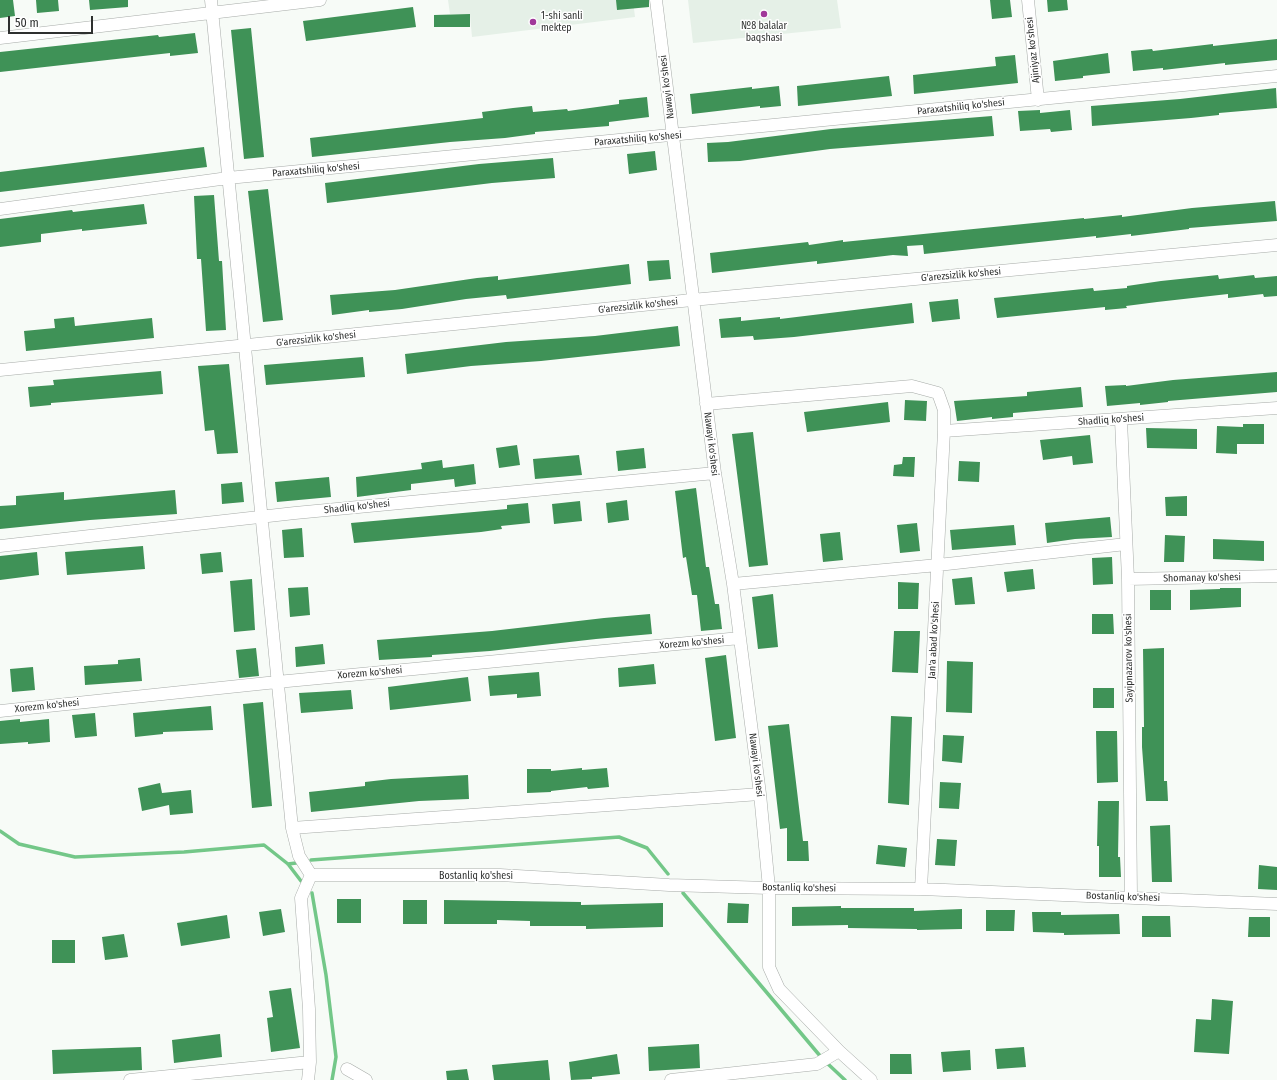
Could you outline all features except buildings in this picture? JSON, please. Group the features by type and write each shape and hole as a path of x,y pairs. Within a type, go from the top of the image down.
{"street":[{"path":"211,0 292,828 299,856 316,876 301,898 310,1062 308,1080"},
{"path":"0,38 320,0"},
{"name":"Nawayi ko'shesi","path":"656,0 692,300 715,473 733,584 760,794 769,888 769,967 779,989 871,1080"},
{"name":"Ajiniyaz ko'shesi","path":"1028,0 1038,100"},
{"name":"Paraxatshiliq ko'shesi","path":"0,209 228,178 1277,76"},
{"name":"G'arezsizlik ko'shesi","path":"0,370 692,300 1277,244"},
{"name":"Jan'a abad ko'shesi","path":"706,404 912,386 938,393 944,410 944,431 921,889"},
{"name":"Shadliq ko'shesi","path":"944,431 1121,420 1277,408"},
{"name":"Sayipnazarov ko'shesi","path":"1121,420 1128,579 1131,897"},
{"name":"Shadliq ko'shesi","path":"0,546 262,517 715,473"},
{"path":"733,584 938,565 1126,544"},
{"name":"Shomanay ko'shesi","path":"1128,579 1277,576"},
{"name":"Xorezm ko'shesi","path":"0,711 277,682 740,638"},
{"path":"292,828 760,794"},
{"name":"Bostanliq ko'shesi","path":"316,876 500,875 769,888 921,889 1277,904"},
{"path":"671,1080 817,1064 839,1050"},
{"path":"130,1080 310,1062"},
{"path":"347,1069 366,1080"}],"shaded area":[{"name":"1-shi sanli mektep","path":"448,0 633,0 635,17 472,37 470,15 450,14"},
{"name":"№8 balalar baqshasi","path":"688,0 837,0 841,28 693,43"}],"waterway":[{"path":"0,831 19,844 75,857 184,852 264,845 288,864 301,881"},
{"path":"311,860 619,837 647,848 668,874"},
{"path":"288,864 296,863"},
{"path":"312,893 326,975 336,1057 332,1080"},
{"path":"683,893 821,1057"},
{"path":"828,1064 845,1080"}],"place":[{"name":"№8 balalar baqshasi","path":"764,14"},
{"name":"1-shi sanli mektep","path":"533,22"}]}
